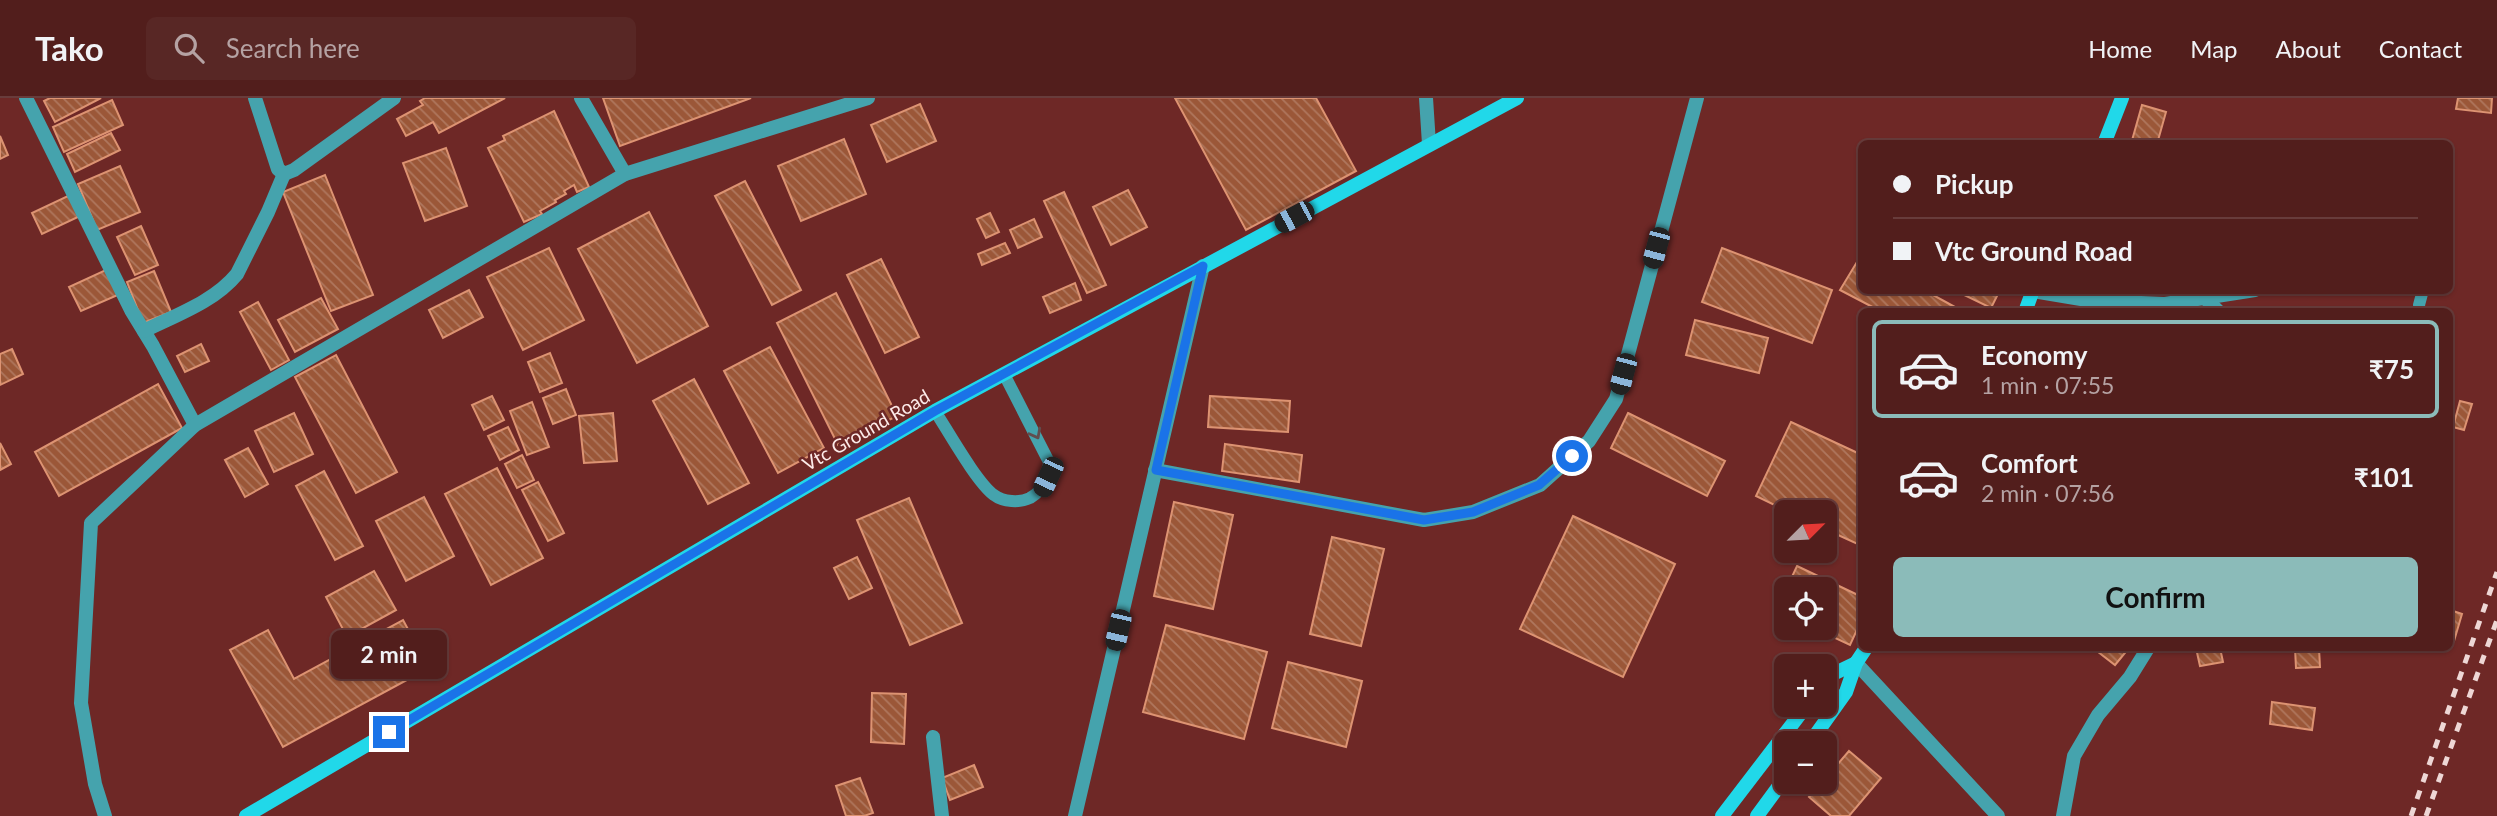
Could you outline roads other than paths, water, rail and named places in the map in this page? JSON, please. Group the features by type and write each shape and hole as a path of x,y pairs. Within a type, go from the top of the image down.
{"street":[{"path":"26,98 131,310 195,425"},
{"path":"255,98 278,169 284,174"},
{"path":"144,331 208,299 230,283 268,212 284,174 294,170 394,98"},
{"path":"581,98 625,174"},
{"path":"105,816 95,784 81,703 91,523 195,425 625,174 868,98"},
{"path":"1426,98 1429,144"},
{"name":"Vtc Ground Road","path":"246,816 935,411 1517,98"},
{"path":"1156,470 1424,520 1473,512 1539,485 1589,441 1616,399 1696,98"},
{"path":"2106,140 2122,98"},
{"path":"1075,816 1203,266"},
{"path":"2051,294 2093,301 2165,304 2233,294"},
{"path":"2206,299 2215,308"},
{"path":"1818,731 1846,692 1856,663 1864,651"},
{"path":"2063,816 2074,757 2098,715 2130,677 2146,651"},
{"path":"1837,672 1856,663"},
{"path":"1856,663 1998,816"},
{"path":"1722,816 1798,717"},
{"path":"933,737 942,816"},
{"path":"1757,816 1774,793"}],"lane":[{"path":"935,411 995,496 1012,502 1026,500 1041,491 1048,477 1049,462 1004,374"}],"railway":[{"path":"2411,816 2497,572"},
{"path":"2426,816 2497,620"}]}
